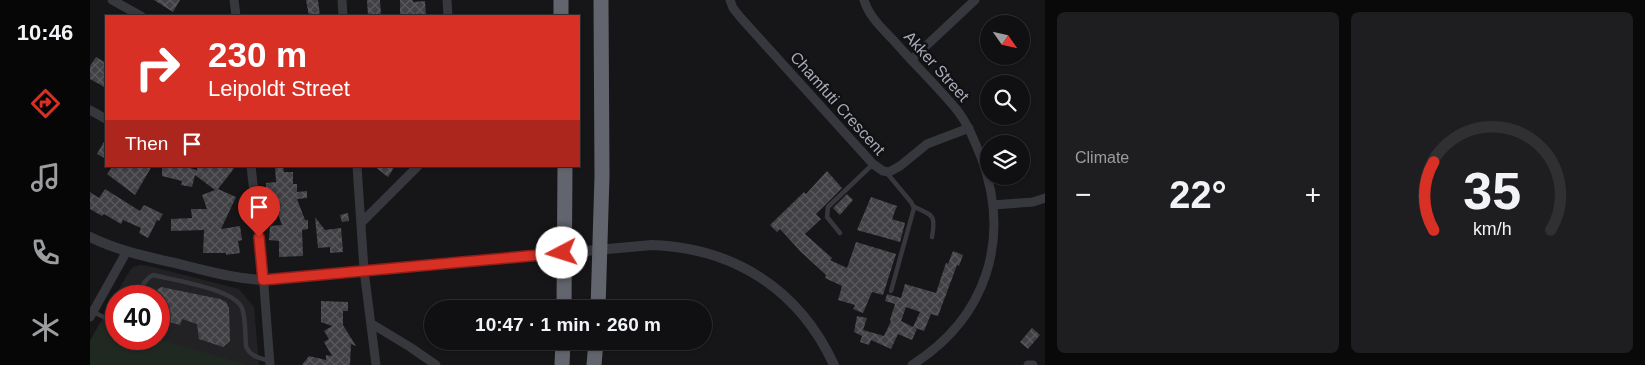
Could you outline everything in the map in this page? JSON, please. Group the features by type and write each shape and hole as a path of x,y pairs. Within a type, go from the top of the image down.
{"highway":[{"path":"561,0 561,15"},
{"path":"598,300 602,176 601,0"},
{"path":"564,300 565,167"},
{"path":"562,365 563,350"},
{"path":"594,365 595,350"}],"street":[{"path":"112,0 139,15"},
{"path":"234,0 236,15"},
{"path":"342,0 343,15"},
{"path":"447,0 448,15"},
{"name":"Chamfuti Crescent","path":"730,0 733,8 741,18 873,164 886,172 900,166 927,144 969,128"},
{"name":"Akker Street","path":"864,0 873,17 949,101 969,128 985,169 993,206 991,256 984,282 977,296 965,316 950,335 937,348 912,365"},
{"path":"911,60 975,0"},
{"path":"90,110 105,118"},
{"path":"251,167 270,363"},
{"path":"357,167 364,270 376,365"},
{"path":"362,222 417,167"},
{"path":"993,206 1032,202 1045,198"},
{"path":"90,236 110,246 127,251 238,278 263,280 526,256 652,246 677,247 700,251 729,260 756,274 779,291 802,314 818,335 834,365"},
{"path":"92,314 127,251"},
{"path":"372,324 436,365"},
{"path":"1028,365 1033,365"}],"lane":[{"path":"840,233 827,217 828,207 873,164"},
{"path":"886,172 913,206 933,218 932,237"},
{"path":"891,290 912,216 913,206"},
{"path":"143,285 149,276 153,275 223,292 234,299 242,308 248,352 270,363"},
{"path":"92,314 105,318"}],"shaded area":[{"path":"140,265 149,266 239,289 254,307 259,365 90,365 90,341 105,314 105,350 170,350 170,285 121,285 133,267"},
{"path":"100,323 105,324 105,350 170,350 170,342 248,365 90,365 90,341"}],"building":[{"path":"154,0 180,0 173,12"},
{"path":"306,0 318,0 320,15 309,15"},
{"path":"367,0 380,0 381,15 368,15"},
{"path":"400,0 425,1 426,15 400,15"},
{"path":"96,57 105,62 105,87 90,79 90,66"},
{"path":"105,140 105,158 97,154"},
{"path":"112,167 151,167 135,195 107,174"},
{"path":"162,167 186,167 197,170 197,167 235,167 218,189 236,197 221,229 240,226 242,240 238,241 240,253 226,255 226,253 203,253 204,230 171,231 171,219 192,218 191,209 207,209 202,195 215,190 195,175 192,187 181,185 182,181 162,176"},
{"path":"275,167 283,167 284,172 293,172 293,184 297,184 297,192 307,191 307,198 297,199 305,220 308,220 308,229 302,230 303,256 279,257 279,241 269,240 270,226 282,225 273,200 267,200 266,183 276,182"},
{"path":"375,167 394,167 388,177"},
{"path":"827,171 842,188 816,214 821,219 805,234 832,258 830,260 847,268 856,242 896,254 883,295 872,292 863,313 853,309 855,305 838,300 842,286 825,278 826,275 780,229 777,232 770,225 804,192 806,194"},
{"path":"105,189 140,211 144,205 163,214 159,221 157,220 148,238 139,233 141,228 123,220 121,224 104,214 102,216 90,209 90,192 99,198"},
{"path":"847,194 853,200 840,215 833,208"},
{"path":"871,197 897,206 892,219 905,223 900,242 857,230"},
{"path":"348,213 349,221 342,222 340,215"},
{"path":"315,217 325,230 341,228 343,252 330,253 330,247 318,248"},
{"path":"953,251 963,255 959,266 957,265 938,316 931,314 924,331 913,327 917,329 912,340 898,334 891,349 871,340 869,345 860,342 862,336 854,332 857,316 867,318 863,330 884,336 891,321 895,304 885,301 887,294 901,298 905,284 936,293 946,263 948,264","holes":["906,307 920,312 913,327 901,321"]},
{"path":"170,289 220,299 226,302 229,308 230,341 223,347 199,339 197,324 182,319 180,325 170,322"},
{"path":"321,301 348,302 348,311 343,311 343,325 356,346 351,344 350,365 302,365 309,356 326,360 326,355 332,356 324,342 329,339 324,331 332,326 321,322"},
{"path":"1032,328 1040,335 1028,349 1020,342"}],"route":[{"path":"259,237 264,273 263,280 562,253"}]}
